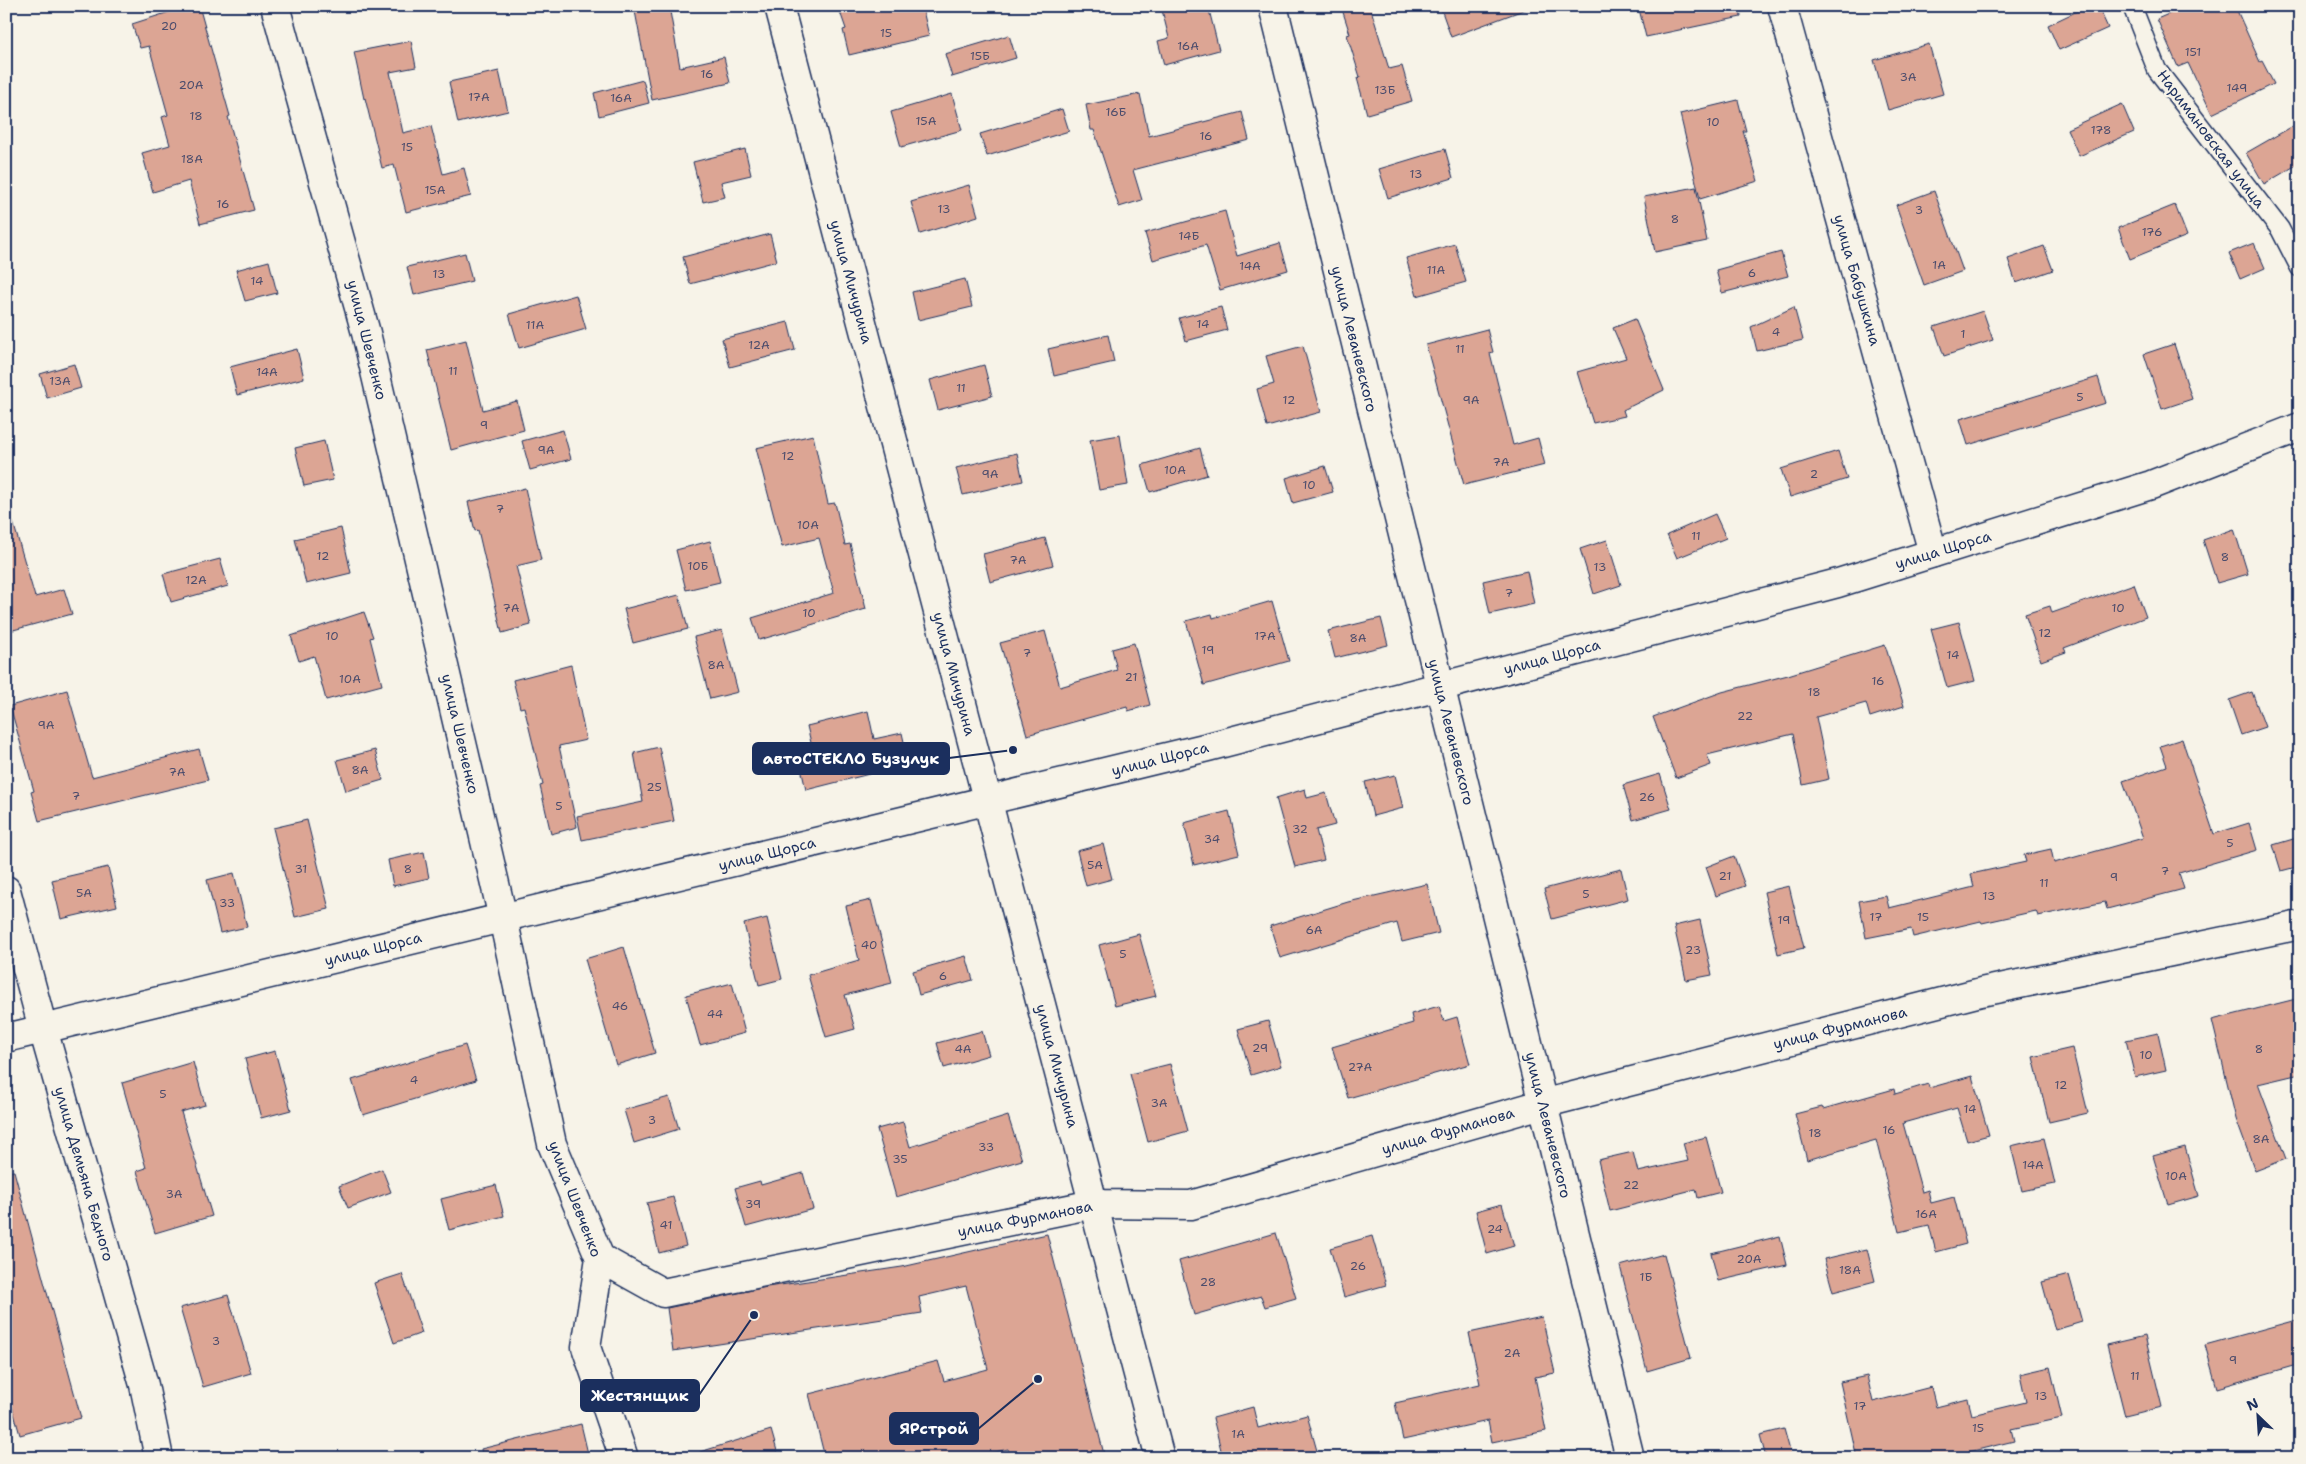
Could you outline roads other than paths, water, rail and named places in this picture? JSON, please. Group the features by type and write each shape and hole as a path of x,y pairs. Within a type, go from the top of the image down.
{"street":[{"name":"улица Шевченко","path":"275,6 366,334 503,918 552,1144 600,1258 586,1347 624,1458"},
{"name":"улица Мичурина","path":"778,6 1160,1458"},
{"name":"улица Леваневского","path":"1273,6 1630,1458"},
{"name":"улица Бабушкина","path":"1782,6 1933,553"},
{"name":"улица Щорса","path":"6,1038 1208,747 1838,582 2151,485 2300,427"},
{"name":"улица Демьяна Бедного","path":"6,890 43,1029 144,1385 159,1458"},
{"name":"улица Фурманова","path":"600,1258 663,1293 1093,1204 1191,1205 1542,1104 1981,992 2300,925"}],"lane":[{"name":"Наримановская улица","path":"2132,6 2157,70 2280,229 2300,268"}],"place":[{"name":"автоСТЕКЛО Бузулук","path":"1013,750"},
{"name":"Жестянщик","path":"754,1315"},
{"name":"ЯРстрой","path":"1038,1379"}]}
